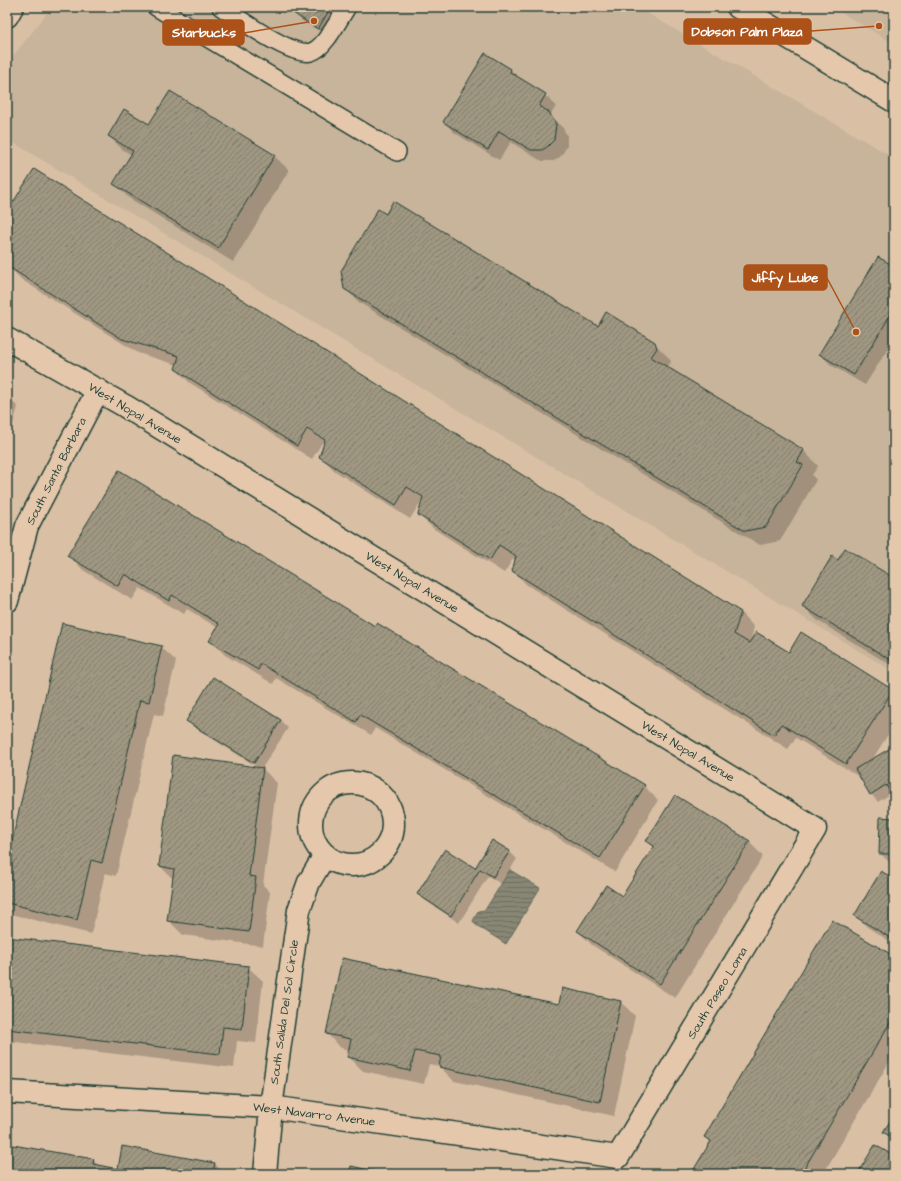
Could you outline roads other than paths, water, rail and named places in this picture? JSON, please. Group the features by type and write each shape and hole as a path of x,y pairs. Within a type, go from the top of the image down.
{"street":[{"path":"7,16 12,7"},
{"path":"738,7 894,101"},
{"name":"West Nopal Avenue","path":"7,339 98,390 815,829"},
{"name":"South Santa Barbara","path":"7,601 27,526 98,390"},
{"name":"South Paseo Loma","path":"618,1156 815,829"},
{"name":"South Salida Del Sol Circle","path":"265,1174 271,1107 299,910 309,882 325,855"},
{"name":"West Navarro Avenue","path":"7,1092 271,1107 618,1156"}],"lane":[{"path":"156,7 397,152"},
{"path":"221,7 294,51 311,52 323,43 347,7"}],"place":[{"name":"Starbucks","path":"314,21"},
{"name":"Dobson Palm Plaza","path":"879,26"},
{"name":"Jiffy Lube","path":"856,332"}]}
